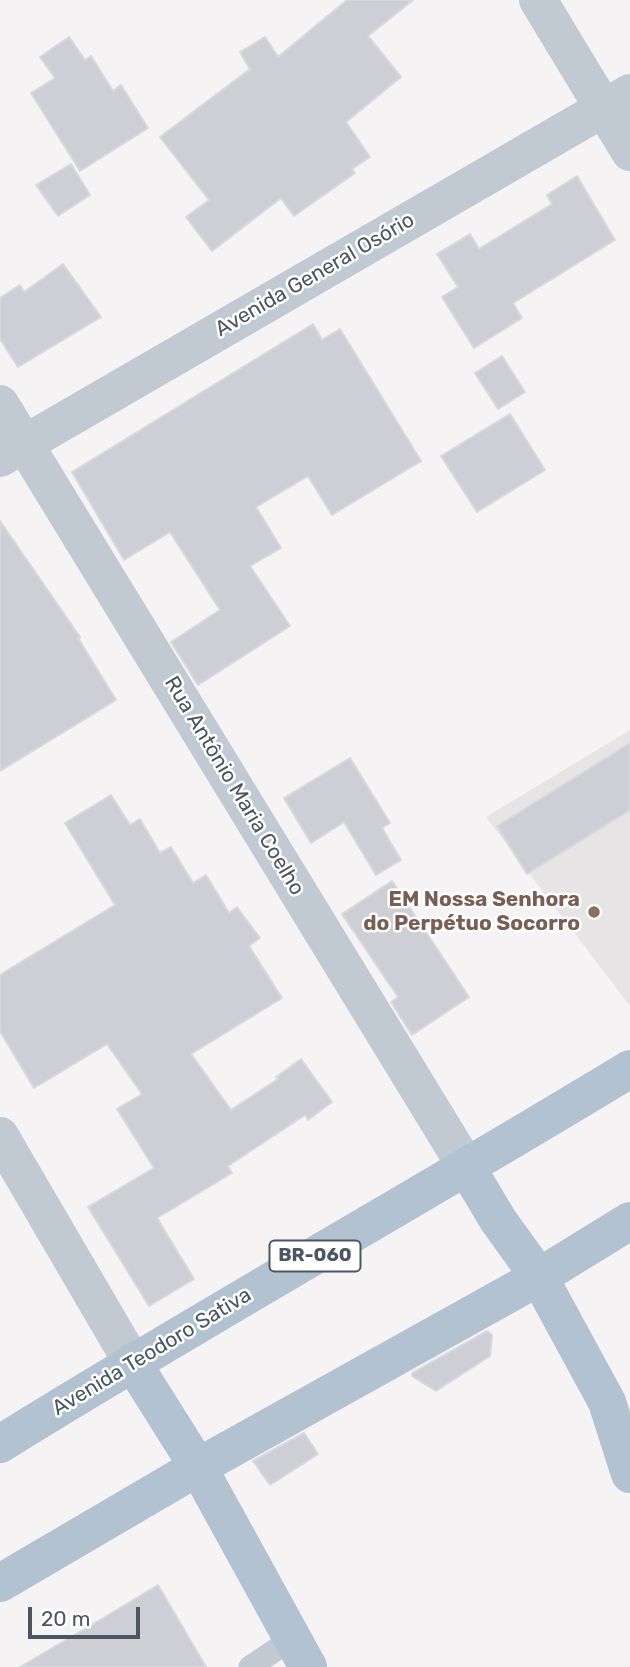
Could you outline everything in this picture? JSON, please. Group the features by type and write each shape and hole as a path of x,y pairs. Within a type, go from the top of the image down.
{"main road":[{"name":"Avenida Teodoro Sativa","path":"0,1444 132,1362 467,1168 630,1069"},
{"path":"467,1168 498,1220 539,1277 607,1402 630,1474"},
{"path":"0,1583 198,1467 539,1277 630,1221"},
{"path":"132,1362 198,1467 300,1653"}],"street":[{"path":"538,0 617,101 630,152"},
{"name":"Avenida General Osório","path":"12,450 617,101"},
{"name":"Rua Antônio Maria Coelho","path":"0,404 12,450 467,1168"},
{"path":"0,1136 132,1362"}],"lane":[{"path":"250,1667 300,1653"}],"shaded area":[{"name":"EM Nossa Senhora do Perpétuo Socorro","path":"630,730 630,1006 486,817"}],"building":[{"path":"347,0 413,0 368,36 401,77 346,122 370,157 352,169 355,173 294,216 281,198 212,251 186,217 209,200 160,137 250,69 240,52 265,37 278,57"},
{"path":"69,37 85,60 91,56 113,91 121,85 148,128 80,171 31,93 55,78 40,57"},
{"path":"71,164 90,195 58,216 36,185"},
{"path":"577,176 615,240 513,303 522,318 474,348 442,297 458,287 437,254 470,234 479,249 552,204 547,195"},
{"path":"63,264 101,317 18,367 0,339 0,298 20,285 24,292"},
{"path":"313,324 322,340 340,329 421,461 332,515 308,476 256,507 281,548 250,566 290,626 198,685 171,642 220,610 170,532 124,560 72,472"},
{"path":"502,356 525,392 498,409 475,373"},
{"path":"510,414 545,470 477,512 441,456"},
{"path":"0,521 80,637 78,638 116,700 0,771"},
{"path":"630,743 630,810 527,874 497,826"},
{"path":"350,758 390,823 382,828 401,860 376,875 344,822 311,843 284,798"},
{"path":"111,795 130,825 140,819 160,853 171,847 193,883 206,875 229,913 237,907 260,938 249,946 282,998 191,1054 231,1110 278,1079 276,1077 301,1059 332,1102 308,1120 305,1115 228,1166 232,1173 157,1218 194,1279 149,1306 88,1207 154,1168 117,1109 142,1094 107,1044 34,1088 0,1031 0,975 115,905 65,823"},
{"path":"392,881 469,997 412,1035 391,1002 398,997 342,914"},
{"path":"487,1331 492,1335 490,1356 436,1391 412,1376 412,1373"},
{"path":"304,1433 318,1454 270,1485 253,1461"},
{"path":"158,1585 206,1667 20,1667 105,1617"}],"place":[{"name":"EM Nossa Senhora do Perpétuo Socorro","path":"594,912"}]}
